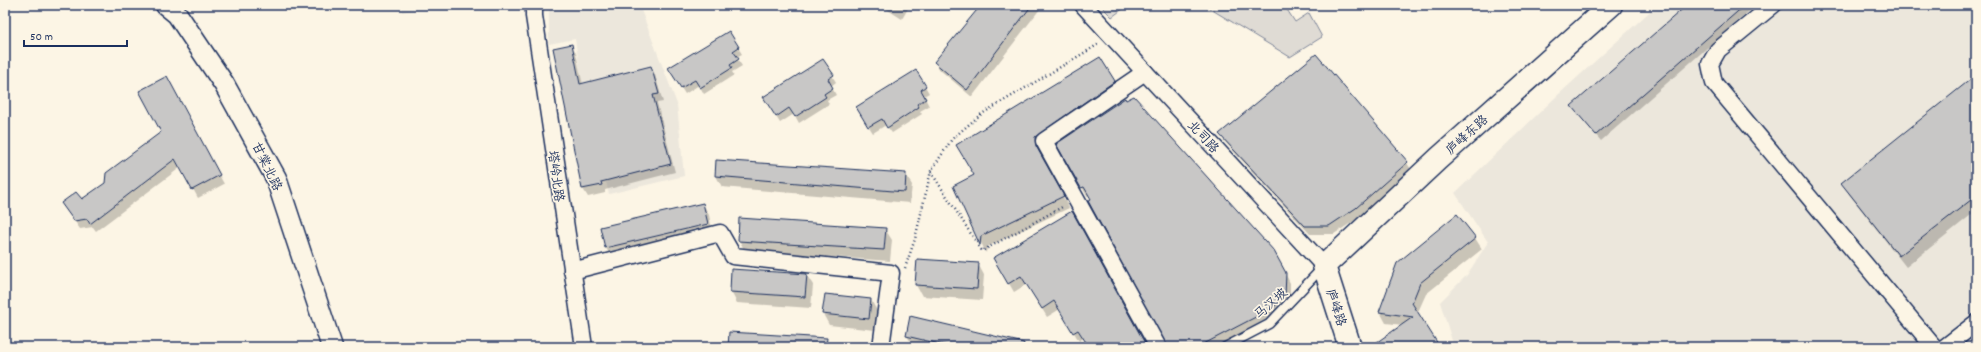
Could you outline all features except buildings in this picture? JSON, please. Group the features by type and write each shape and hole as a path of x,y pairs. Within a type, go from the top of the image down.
{"main road":[{"name":"庐峰东路","path":"1324,266 1438,159 1611,5"},
{"name":"庐峰路","path":"1324,266 1350,347"}],"street":[{"name":"甘棠北路","path":"166,5 177,14 224,84 276,178 332,347"},
{"name":"塔岭北路","path":"534,5 534,16 584,347"},
{"name":"北司路","path":"1083,5 1324,266"},
{"path":"1773,5 1718,50 1710,64 1714,83 1934,347"},
{"path":"1145,72 1044,141 1158,347"},
{"path":"572,271 720,233 733,256 891,273 881,347"},
{"path":"1945,347 1976,323"}],"lane":[{"name":"马汉坡","path":"1225,347 1269,324 1324,266"}],"path":[{"path":"905,268 915,239 931,171 952,139 980,114 1112,36"},
{"path":"931,171 982,251 1076,200"}],"shaded area":[{"path":"402,5 438,5 402,12"},
{"path":"563,5 639,5 677,104 684,176 609,194 584,96 575,39 549,44 549,7"},
{"path":"1100,5 1128,5 1112,17"},
{"path":"1204,5 1284,5 1295,22 1309,13 1322,37 1290,57"},
{"path":"1657,5 1976,5 1976,347 1454,347 1440,302 1467,275 1488,242 1455,193 1559,94"}]}
